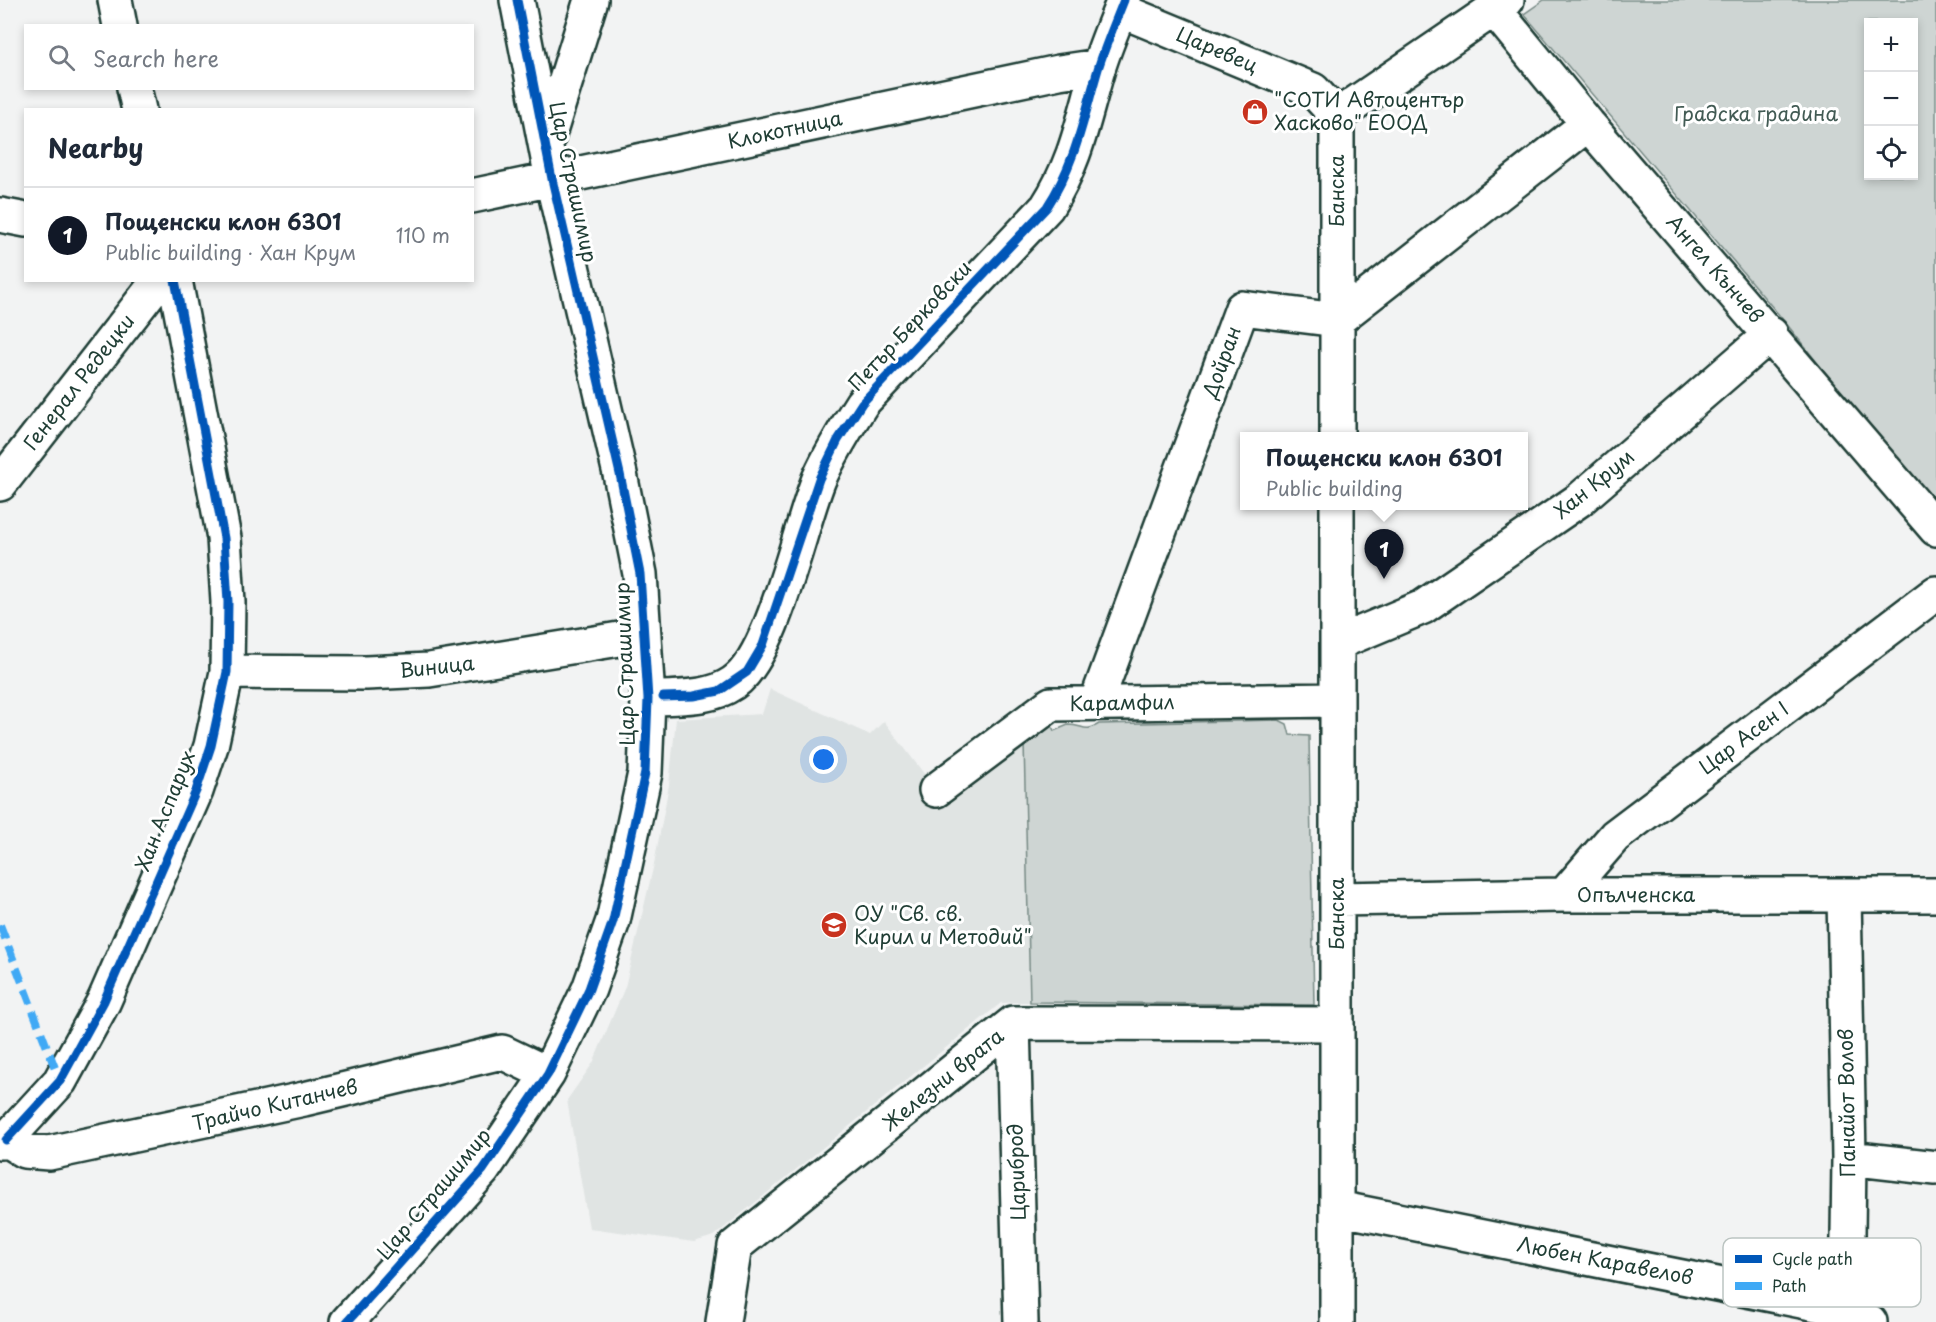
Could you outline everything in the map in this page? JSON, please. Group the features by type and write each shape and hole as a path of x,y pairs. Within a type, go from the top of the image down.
{"street":[{"path":"115,0 120,24"},
{"name":"Цар Страшимир","path":"347,1322 483,1170 548,1074 589,989 613,921 645,773 656,698 644,636 640,574 629,515 552,179 517,0"},
{"path":"546,146 591,0"},
{"path":"1337,116 1501,4"},
{"name":"Ангел Кънчев","path":"1501,4 1588,124 1771,334 1936,529"},
{"name":"Царевец","path":"1122,5 1313,90 1337,116"},
{"name":"Петър Берковски","path":"656,698 719,691 747,672 763,645 819,479 838,440 875,386 1047,207 1070,170 1099,66 1122,5"},
{"name":"Клокотница","path":"474,196 1059,72 1099,66"},
{"path":"134,90 139,108"},
{"name":"Банска","path":"1337,116 1337,432"},
{"path":"1337,320 1588,124"},
{"path":"0,215 24,220"},
{"name":"Генерал Редецки","path":"0,484 157,282"},
{"name":"Хан Аспарух","path":"3,1141 60,1081 104,1000 196,791 211,746 227,672 228,602 224,538 175,282"},
{"name":"Дойран","path":"1096,703 1242,308 1337,320"},
{"name":"Хан Крум","path":"1337,643 1423,607 1579,500 1771,334"},
{"name":"Банска","path":"1337,510 1337,1322"},
{"name":"Цар Асен I","path":"1564,895 1615,836 1936,593"},
{"name":"Виница","path":"227,672 366,673 429,670 644,636"},
{"name":"Карамфил","path":"936,790 1051,704 1337,700"},
{"name":"Опълченска","path":"1337,899 1564,895 1936,895"},
{"name":"Панайот Волов","path":"1844,895 1849,1158 1854,1238"},
{"name":"Железни врата","path":"723,1322 735,1246 1014,1023 1337,1024"},
{"name":"Цариброд","path":"1014,1023 1021,1322"},
{"name":"Трайчо Китанчев","path":"3,1141 24,1151 50,1153 292,1102 502,1052 548,1074"},
{"path":"1849,1158 1936,1168"},
{"name":"Любен Каравелов","path":"1337,1208 1723,1288"},
{"name":"Любен Каравелов","path":"1816,1307 1859,1316"}],"shaded area":[{"name":"ОУ \"Св. св. Кирил и Методий\"","path":"770,689 870,735 884,721 944,800 1024,742 1030,1002 1001,1003 714,1236 694,1242 589,1228 567,1100 593,1063 625,987 654,864 669,785 676,719 762,714"}],"green space":[{"name":"Градска градина","path":"1544,0 1936,0 1936,512 1785,322 1524,14"},
{"path":"1050,720 1054,731 1068,725 1087,728 1099,724 1279,720 1287,724 1290,735 1309,736 1314,1005 1030,1002 1024,742"}],"marked path":[{"path":"0,925 60,1081"}],"cycle path":[{"path":"347,1322 483,1170 548,1074 589,989 613,921 645,773 648,699 640,574 620,474 552,179 517,0"},
{"path":"663,697 694,696 719,691 747,672 763,645 819,479 838,440 862,403 1047,207 1057,190 1072,157 1101,60 1124,0"},
{"path":"6,1140 60,1081 104,1001 196,791 211,746 227,672 228,602 224,538 175,282"}],"place":[{"name":"\"СОТИ Автоцентър Хасково\" ЕООД","path":"1255,112"},
{"name":"Пощенски клон 6301","path":"1384,579"},
{"name":"ОУ \"Св. св. Кирил и Методий\"","path":"834,925"}]}
